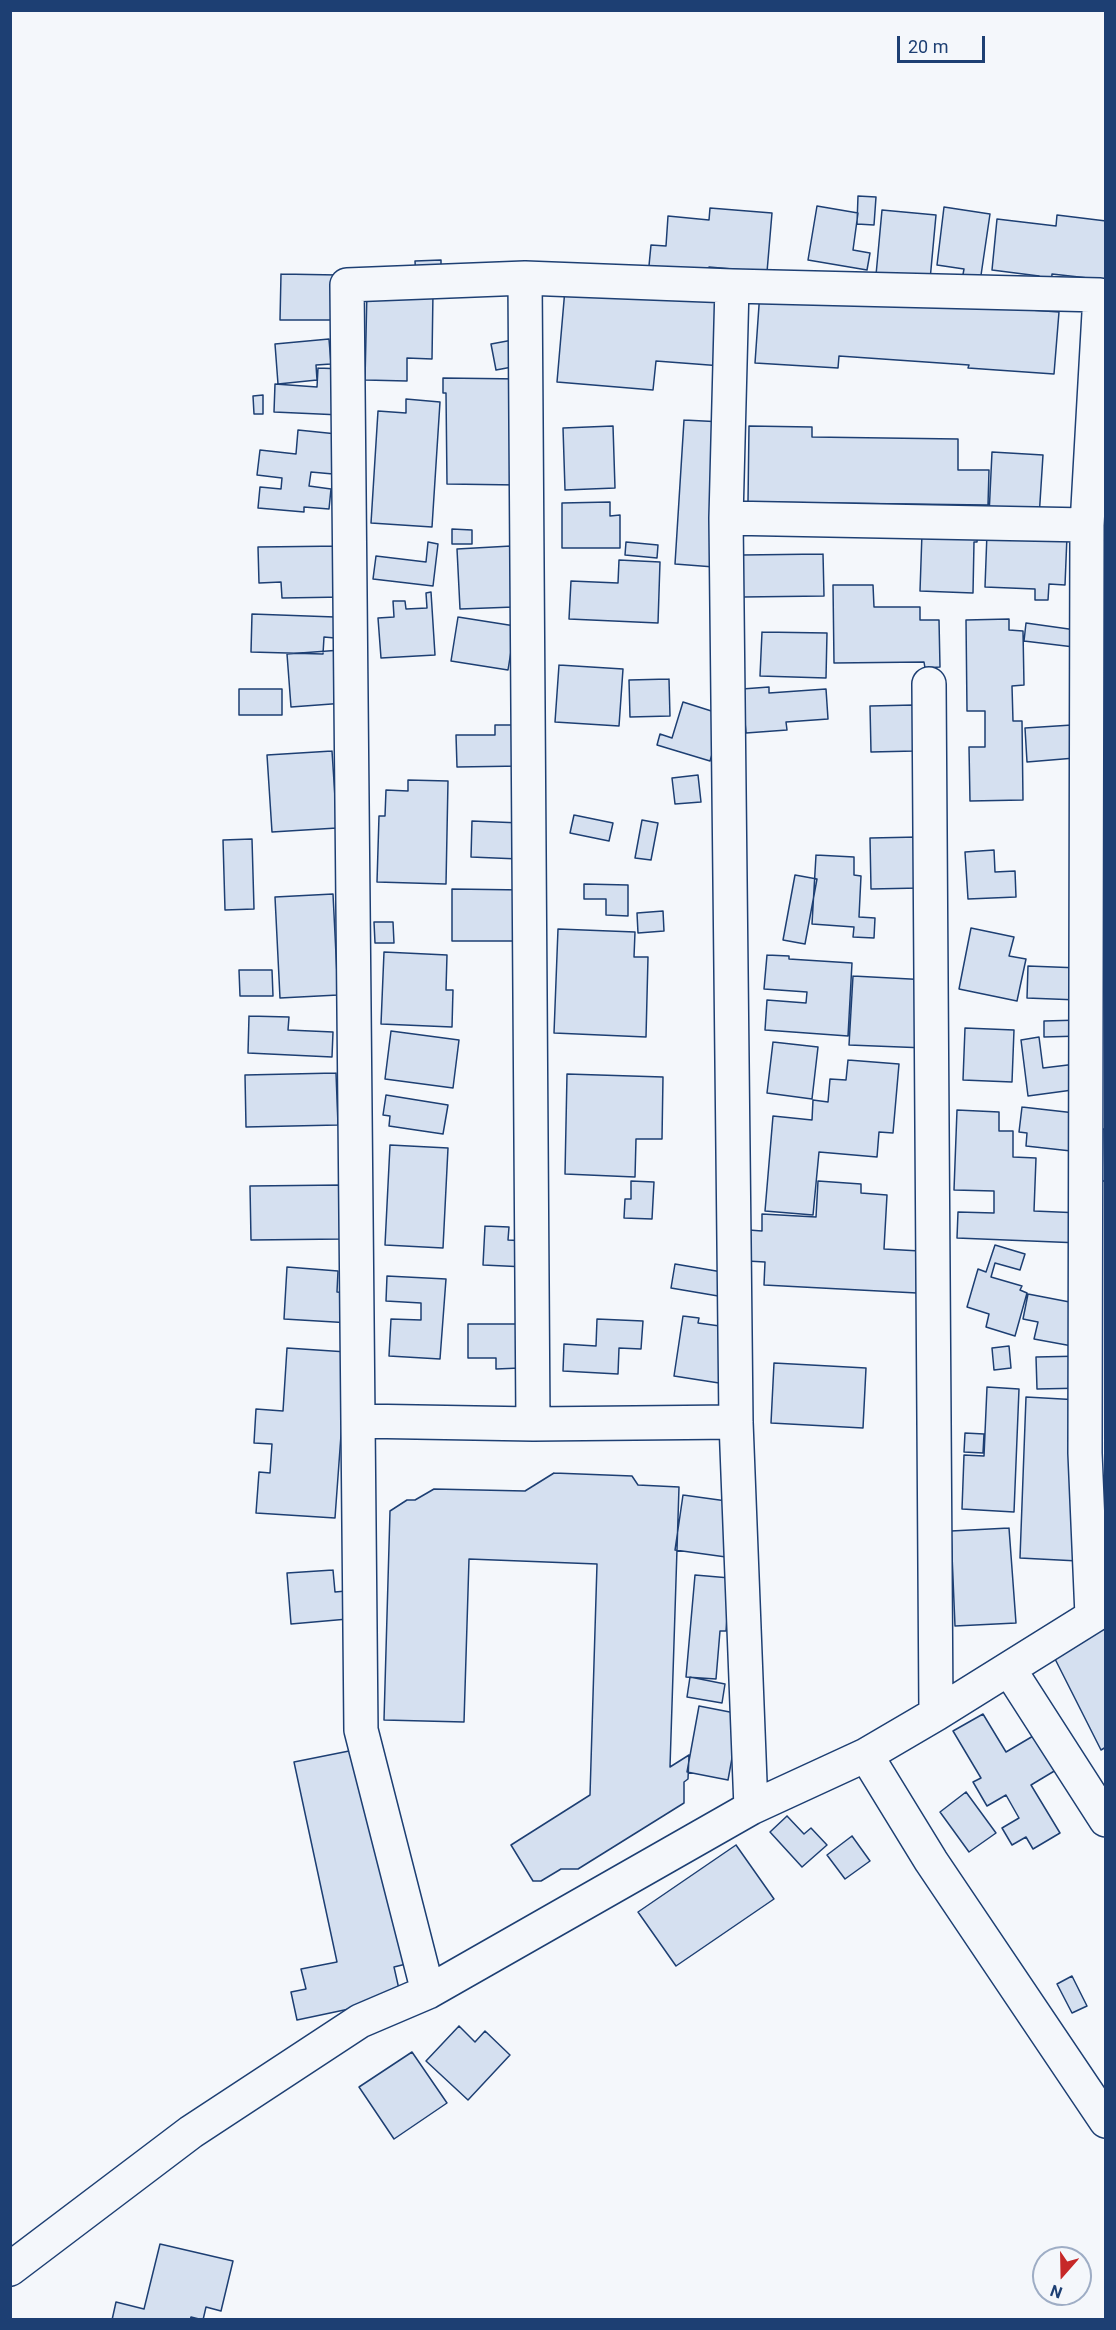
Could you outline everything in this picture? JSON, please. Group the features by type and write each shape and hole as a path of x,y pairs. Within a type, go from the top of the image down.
{"street":[{"path":"525,278 533,1424"},
{"path":"10,2269 191,2132 360,2021 428,1992 752,1808 866,1755 1099,1612 1085,1453 1087,525 1100,295 732,286 525,278 347,285 361,1730 428,1992"},
{"path":"732,286 726,518 736,1422 752,1808"},
{"path":"726,518 1087,525"},
{"path":"929,684 936,1714"},
{"path":"358,1421 533,1424 736,1422"},
{"path":"1009,1669 1106,1820"},
{"path":"866,1755 931,1861 1106,2121"}],"building":[{"path":"858,196 876,197 874,225 857,224"},
{"path":"817,206 858,213 853,250 870,253 867,270 808,260"},
{"path":"944,207 990,214 980,282 962,280 964,269 937,265"},
{"path":"710,208 772,213 767,272 709,267 708,281 648,276 651,245 666,246 668,216 709,220"},
{"path":"882,210 936,215 930,280 876,275"},
{"path":"1057,215 1106,221 1106,280 1052,274 1051,287 1038,286 1039,276 992,270 997,219 1056,226"},
{"path":"441,260 441,280 416,280 415,261"},
{"path":"281,274 338,275 337,320 280,320"},
{"path":"565,289 727,303 722,366 656,361 653,390 557,382"},
{"path":"367,290 433,292 432,359 407,358 407,381 365,380"},
{"path":"760,291 1059,312 1054,374 968,368 969,365 839,356 838,368 755,363"},
{"path":"329,339 331,364 316,365 317,380 278,384 275,344"},
{"path":"518,339 523,365 496,370 491,344"},
{"path":"318,368 343,369 341,415 274,412 275,384 317,387"},
{"path":"443,378 521,379 518,485 447,484 446,393 443,393"},
{"path":"263,395 263,414 254,414 253,396"},
{"path":"406,399 440,402 432,527 371,523 378,411 406,413"},
{"path":"684,420 723,422 714,567 675,564"},
{"path":"613,426 615,488 565,490 563,428"},
{"path":"749,426 812,427 812,437 958,439 958,470 989,470 988,505 748,502"},
{"path":"298,430 337,434 333,474 311,472 309,486 331,489 329,509 304,507 304,512 258,508 260,487 281,489 282,478 257,475 260,450 296,454"},
{"path":"992,452 1043,455 1039,518 989,515"},
{"path":"610,502 610,516 620,515 620,548 562,548 562,503"},
{"path":"452,529 472,530 472,544 452,544"},
{"path":"978,531 977,542 974,542 973,593 920,591 922,533"},
{"path":"987,533 1067,536 1065,585 1049,584 1048,600 1035,600 1035,589 985,587"},
{"path":"428,542 438,544 433,586 373,579 376,556 426,562"},
{"path":"626,542 658,545 657,558 625,555"},
{"path":"343,546 344,597 282,598 281,582 259,583 258,547"},
{"path":"511,546 514,607 460,609 457,549"},
{"path":"823,554 824,596 743,597 742,555"},
{"path":"619,560 660,562 658,623 569,619 571,581 618,583"},
{"path":"833,585 873,585 874,607 920,607 920,620 939,620 940,667 925,668 924,662 834,663"},
{"path":"431,592 435,655 381,658 378,618 394,617 393,601 405,601 406,609 427,608 426,593"},
{"path":"252,614 335,617 335,638 324,637 323,654 251,652"},
{"path":"458,617 515,626 508,670 451,661"},
{"path":"1009,619 1009,630 1023,631 1024,685 1012,686 1013,721 1022,721 1023,800 970,801 969,747 985,747 985,711 967,711 966,620"},
{"path":"1026,623 1076,630 1074,647 1024,641"},
{"path":"762,632 827,633 826,678 760,676"},
{"path":"341,650 345,703 291,707 287,654"},
{"path":"559,665 623,669 619,726 555,722"},
{"path":"669,679 670,716 630,717 629,680"},
{"path":"769,687 769,693 826,689 828,719 786,722 787,730 746,733 742,689"},
{"path":"239,689 282,689 282,715 239,715"},
{"path":"683,702 724,715 710,761 657,745 660,734 672,738"},
{"path":"914,705 915,751 871,752 870,706"},
{"path":"495,725 522,725 522,766 457,767 456,735 495,735"},
{"path":"1072,725 1075,758 1027,762 1025,728"},
{"path":"332,751 337,828 272,832 267,755"},
{"path":"698,775 701,802 675,804 672,778"},
{"path":"408,780 448,781 446,884 377,882 379,816 385,816 386,790 408,791"},
{"path":"574,815 613,823 609,841 570,833"},
{"path":"642,820 658,823 651,860 635,858"},
{"path":"472,821 521,823 519,859 471,857"},
{"path":"919,837 920,888 871,889 870,838"},
{"path":"252,839 254,909 225,910 223,840"},
{"path":"994,850 995,872 1015,871 1016,897 968,899 965,852"},
{"path":"816,855 854,857 854,875 861,876 859,917 875,918 874,938 853,937 854,927 812,924"},
{"path":"795,875 817,879 805,944 783,940"},
{"path":"1102,875 1106,875 1106,918 1101,918"},
{"path":"584,884 628,885 628,916 606,915 606,899 584,899"},
{"path":"452,889 525,890 525,941 452,941"},
{"path":"333,894 338,995 280,998 275,897"},
{"path":"663,911 664,931 638,933 637,913"},
{"path":"374,922 393,922 394,943 375,943"},
{"path":"971,928 1014,937 1009,956 1026,959 1017,1001 959,989"},
{"path":"558,929 635,932 634,957 648,957 646,1037 554,1033"},
{"path":"384,952 447,955 446,990 453,990 452,1027 381,1024"},
{"path":"767,955 789,956 789,959 852,963 848,1036 765,1030 767,1000 806,1003 807,992 764,989"},
{"path":"1028,966 1080,968 1078,1000 1027,998"},
{"path":"239,970 272,970 273,996 240,996"},
{"path":"853,976 929,980 926,1048 849,1045"},
{"path":"249,1016 289,1017 288,1030 333,1032 332,1057 248,1053"},
{"path":"1081,1020 1081,1036 1044,1037 1044,1021"},
{"path":"965,1028 1014,1030 1012,1082 963,1080"},
{"path":"391,1031 459,1040 453,1088 385,1079"},
{"path":"1039,1037 1043,1068 1076,1064 1080,1089 1028,1096 1021,1040"},
{"path":"773,1042 818,1047 812,1099 767,1093"},
{"path":"848,1060 899,1064 893,1133 879,1132 877,1157 819,1152 813,1215 765,1211 773,1116 812,1120 813,1100 828,1102 830,1079 846,1080"},
{"path":"336,1073 338,1125 246,1127 245,1075"},
{"path":"567,1074 663,1077 662,1139 636,1139 635,1177 565,1174"},
{"path":"386,1095 448,1105 443,1134 389,1126 390,1116 383,1115"},
{"path":"1022,1107 1075,1113 1071,1151 1026,1146 1027,1133 1019,1132"},
{"path":"957,1110 999,1112 999,1131 1013,1131 1013,1157 1036,1158 1034,1211 1081,1213 1080,1243 957,1238 958,1212 994,1213 994,1191 954,1190"},
{"path":"1103,1129 1106,1129 1106,1181 1102,1181"},
{"path":"390,1145 448,1148 443,1248 385,1245"},
{"path":"631,1181 654,1182 652,1219 624,1218 625,1199 631,1199"},
{"path":"818,1181 861,1184 861,1193 887,1195 884,1249 920,1251 917,1293 764,1285 765,1262 747,1261 749,1230 762,1231 762,1214 816,1217"},
{"path":"343,1185 343,1239 251,1240 250,1186"},
{"path":"485,1226 509,1227 508,1240 527,1241 526,1267 483,1265"},
{"path":"995,1245 1025,1254 1020,1270 995,1263 991,1277 1022,1286 1020,1290 1027,1293 1015,1336 986,1327 989,1314 967,1307 978,1269 986,1272"},
{"path":"675,1264 728,1273 724,1297 671,1288"},
{"path":"287,1267 338,1271 337,1292 353,1293 351,1323 284,1319"},
{"path":"387,1276 446,1279 440,1359 389,1356 391,1319 421,1320 421,1303 386,1301"},
{"path":"1028,1294 1080,1304 1072,1346 1034,1339 1038,1322 1023,1319"},
{"path":"683,1316 699,1318 698,1323 727,1327 719,1383 674,1376"},
{"path":"597,1319 643,1321 641,1349 619,1348 618,1374 563,1371 564,1344 596,1346"},
{"path":"468,1324 519,1324 520,1368 496,1369 496,1358 468,1358"},
{"path":"1009,1346 1011,1368 994,1370 992,1348"},
{"path":"287,1348 347,1352 335,1518 256,1513 259,1472 270,1473 272,1444 254,1443 256,1409 283,1411"},
{"path":"1084,1356 1085,1388 1037,1389 1036,1357"},
{"path":"774,1363 866,1368 863,1428 771,1423"},
{"path":"987,1387 1019,1389 1014,1512 962,1509 964,1455 984,1456"},
{"path":"1026,1397 1080,1400 1078,1561 1020,1558"},
{"path":"965,1433 984,1434 983,1453 964,1452"},
{"path":"554,1473 632,1476 638,1485 679,1487 670,1767 689,1755 688,1779 684,1782 684,1803 578,1869 561,1869 541,1881 533,1881 511,1845 590,1795 597,1564 469,1559 464,1722 384,1720 390,1511 407,1500 415,1500 434,1489 525,1491"},
{"path":"683,1495 734,1502 726,1557 675,1550"},
{"path":"1009,1528 1016,1623 955,1626 951,1531"},
{"path":"333,1570 335,1592 346,1591 348,1619 291,1624 287,1573"},
{"path":"695,1575 730,1578 726,1631 720,1631 716,1679 686,1677"},
{"path":"1106,1624 1106,1747 1101,1750 1051,1651"},
{"path":"690,1677 725,1684 722,1703 687,1697"},
{"path":"699,1706 740,1714 728,1780 687,1772"},
{"path":"983,1714 1006,1752 1045,1729 1066,1764 1031,1785 1060,1833 1033,1849 1026,1837 1012,1845 1002,1828 1019,1818 1006,1795 987,1806 973,1782 981,1778 953,1731"},
{"path":"359,1749 406,1964 394,1967 401,1998 297,2020 291,1992 306,1989 301,1969 337,1962 294,1762"},
{"path":"966,1792 996,1833 969,1852 940,1812"},
{"path":"787,1816 804,1834 811,1828 827,1845 802,1867 770,1832"},
{"path":"852,1836 870,1861 845,1879 827,1855"},
{"path":"736,1845 774,1899 676,1966 638,1912"},
{"path":"1072,1976 1087,2006 1072,2013 1057,1984"},
{"path":"459,2026 475,2042 485,2031 510,2055 468,2100 426,2061"},
{"path":"412,2052 447,2103 394,2139 359,2087"},
{"path":"160,2244 233,2261 221,2311 206,2307 203,2320 191,2317 190,2320 112,2320 116,2302 144,2309"}]}
